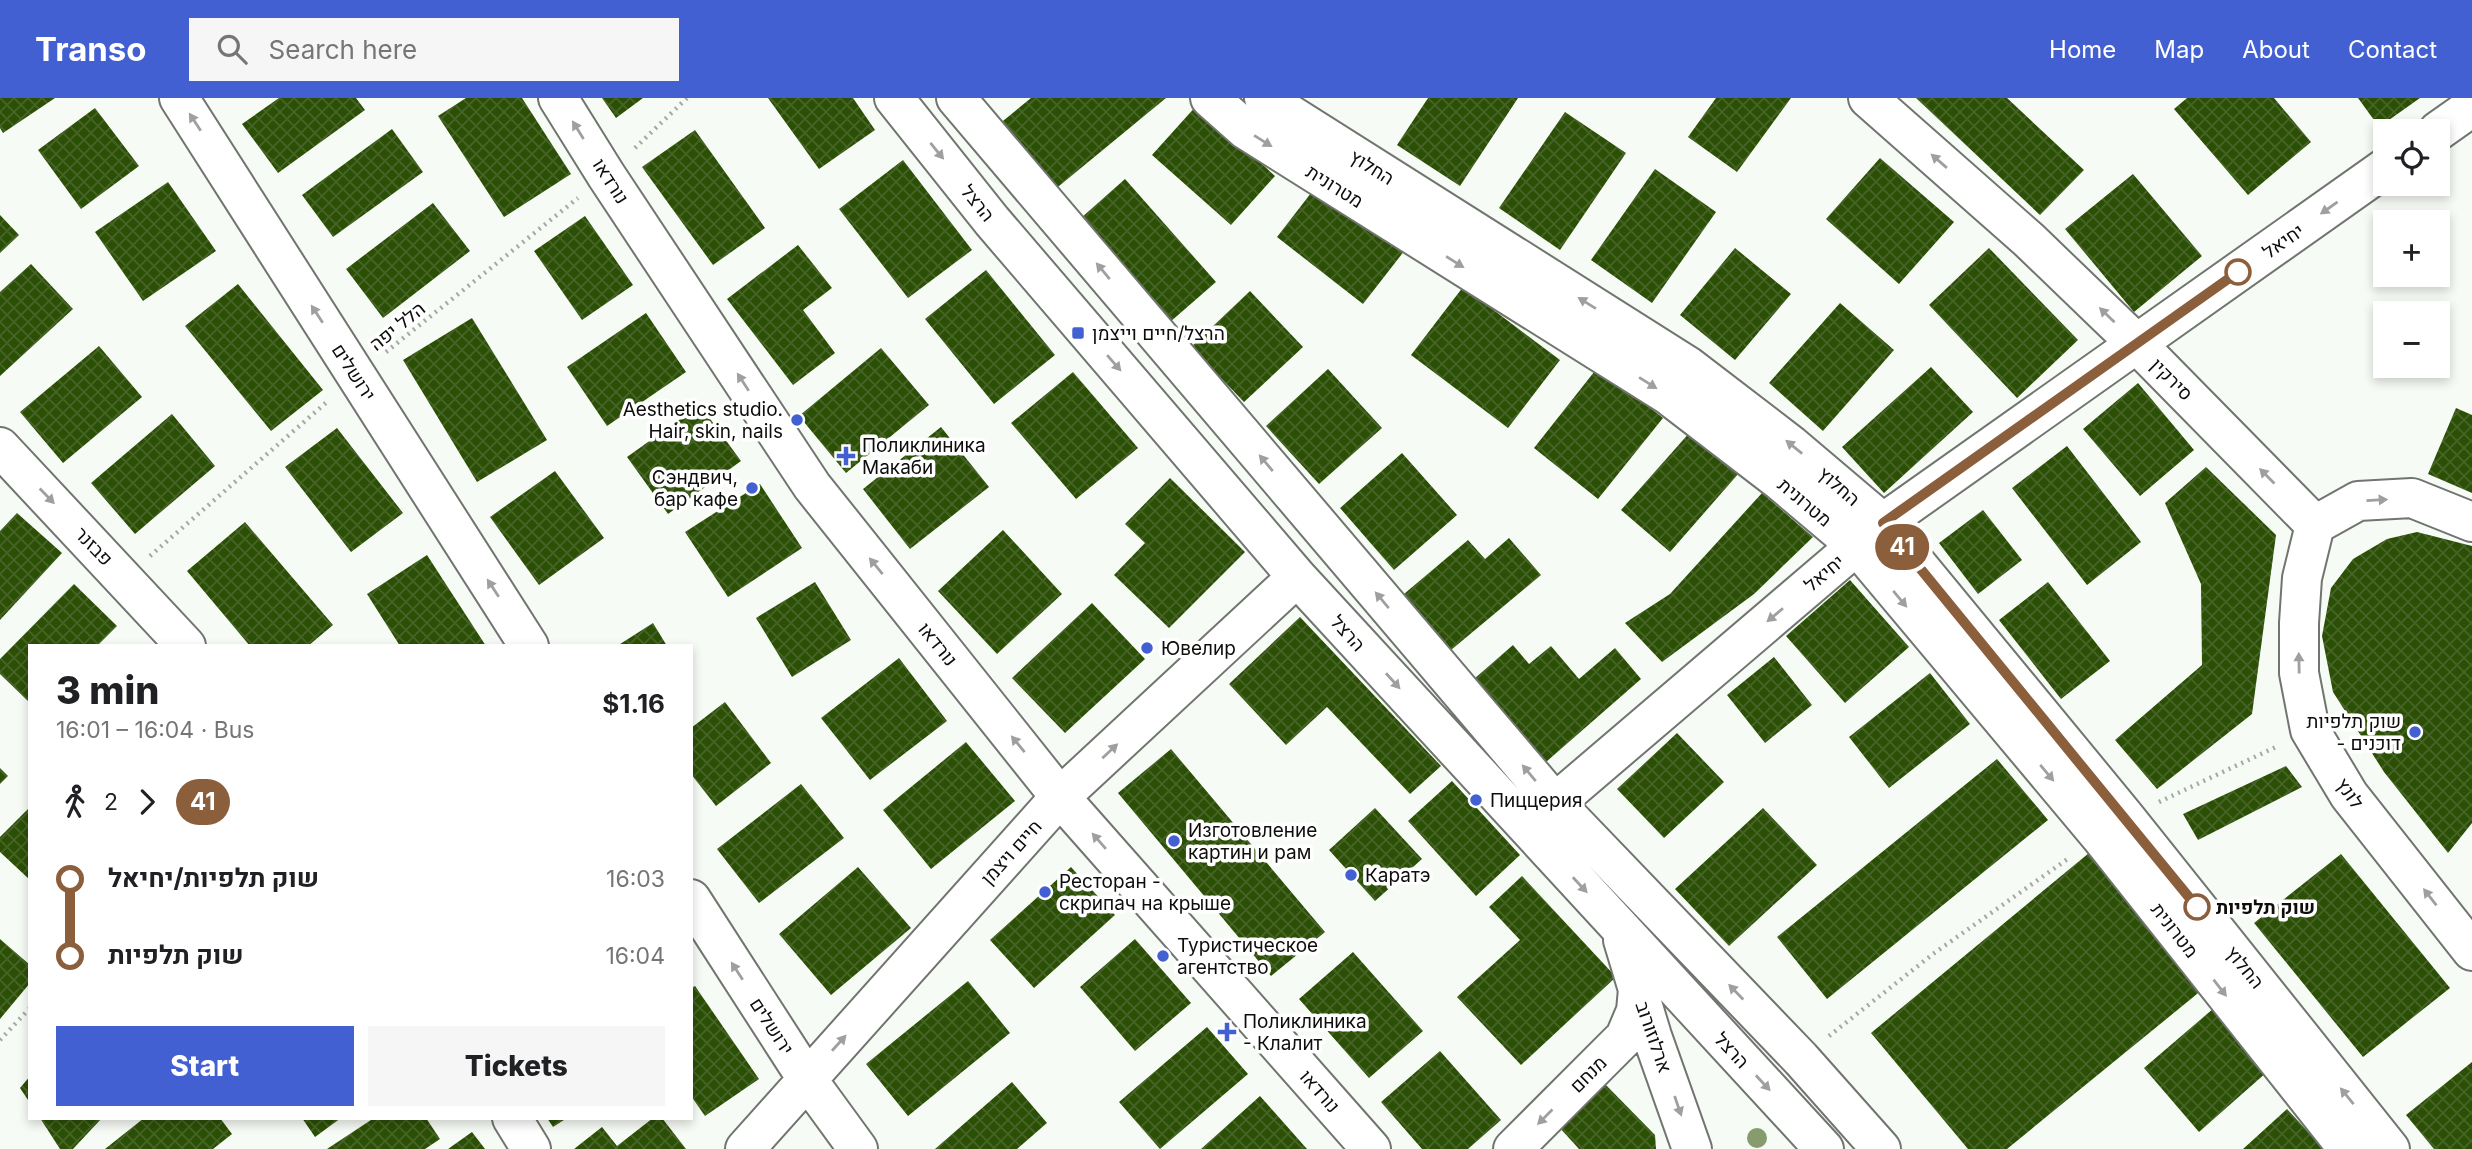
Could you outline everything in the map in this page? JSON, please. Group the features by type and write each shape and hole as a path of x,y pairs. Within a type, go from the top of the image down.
{"street":[{"name":"ירושלים","path":"179,98 528,644"},
{"name":"נורדאו","path":"558,98 812,486 1060,797 1371,1149"},
{"name":"הרצל","path":"894,98 992,221 1297,577 1824,1149"},
{"path":"956,98 1555,803 1801,1059 1881,1149"},
{"name":"מטרונית","path":"1210,98 1246,130 1668,395 1780,481 1870,535 2100,836 2348,1149"},
{"name":"החלוץ","path":"1264,98 1688,366 1791,445 2126,818 2390,1149"},
{"name":"סירקין","path":"1868,98 2028,240 2137,344 2315,525"},
{"path":"2450,123 2472,107"},
{"name":"יחיאל","path":"1542,845 1545,820 1555,803 1870,535 2373,177"},
{"name":"פבזנר","path":"0,447 185,644"},
{"path":"2315,525 2358,501 2412,498 2472,522"},
{"name":"לונץ","path":"2315,525 2302,578 2299,623 2299,673 2310,730 2349,795 2472,951"},
{"name":"חיים ויצמן","path":"746,1149 1060,797 1297,577"},
{"name":"ירושלים","path":"693,902 807,1079 858,1149"},
{"name":"ארלוזורוב","path":"1617,925 1692,1149"},
{"name":"מנחם","path":"1513,1149 1625,1037 1636,1011 1638,987"},
{"path":"1665,1070 1676,1046 1697,1031 1711,1028 1749,1030 1779,1044 1801,1059"},
{"path":"513,1120 531,1149"}],"path":[{"name":"הלל יפה","path":"125,578 357,376 606,175 687,98"},
{"path":"1801,1059 1933,954"},
{"path":"0,1040 28,1009"}],"building":[{"path":"0,98 55,98 3,133 0,128"},
{"path":"279,98 356,98 365,110 278,173 242,124"},
{"path":"466,98 522,98 571,174 504,217 438,116"},
{"path":"602,98 643,98 616,118"},
{"path":"768,98 853,98 875,130 819,169"},
{"path":"1031,98 1166,98 1053,191 998,125"},
{"path":"1428,98 1518,98 1460,186 1397,145"},
{"path":"1716,98 1791,98 1737,172 1688,137"},
{"path":"1916,98 2007,98 2084,170 2040,215"},
{"path":"2187,98 2274,98 2311,142 2248,195 2174,109"},
{"path":"2358,98 2420,98 2390,119 2373,119"},
{"path":"1197,105 1275,176 1231,225 1152,155"},
{"path":"95,108 139,166 81,209 38,150"},
{"path":"1565,112 1626,153 1560,250 1499,208"},
{"path":"392,129 423,172 333,237 302,195"},
{"path":"695,130 765,228 713,265 642,167"},
{"path":"1880,158 1954,222 1899,284 1826,219"},
{"path":"903,160 972,250 908,298 839,209"},
{"path":"1655,169 1716,212 1652,303 1591,260"},
{"path":"2133,174 2202,256 2134,312 2065,229"},
{"path":"1125,179 1216,282 1162,329 1072,226"},
{"path":"168,182 216,251 143,301 95,232"},
{"path":"1318,184 1405,250 1363,304 1277,237"},
{"path":"433,203 470,251 383,318 346,269"},
{"path":"0,215 19,235 0,253"},
{"path":"585,216 633,285 582,320 534,251"},
{"path":"798,245 832,288 803,310 835,353 793,385 727,299"},
{"path":"1735,248 1791,294 1735,360 1680,315"},
{"path":"1989,248 2078,340 2017,398 1929,305"},
{"path":"31,264 73,309 0,376 0,292"},
{"path":"986,270 1055,355 994,404 925,319"},
{"path":"238,284 323,390 271,431 185,326"},
{"path":"1463,287 1560,360 1508,428 1411,355"},
{"path":"1250,291 1303,347 1244,402 1191,347"},
{"path":"1840,303 1894,350 1823,431 1769,383"},
{"path":"646,313 686,372 607,426 567,367"},
{"path":"472,318 547,440 477,482 403,360"},
{"path":"99,346 142,397 63,463 20,412"},
{"path":"881,348 929,405 846,473 799,416"},
{"path":"1598,367 1663,418 1598,499 1534,448"},
{"path":"1931,367 1973,412 1884,493 1842,447"},
{"path":"1328,369 1382,428 1319,484 1266,426"},
{"path":"1073,372 1138,448 1076,499 1011,423"},
{"path":"2138,383 2194,450 2140,496 2083,429"},
{"path":"700,405 741,461 668,514 627,457"},
{"path":"2456,408 2472,415 2472,493 2428,474"},
{"path":"172,414 215,466 135,534 91,483"},
{"path":"941,427 989,487 910,549 863,489"},
{"path":"337,428 403,513 351,552 285,467"},
{"path":"1691,431 1739,473 1670,552 1621,510"},
{"path":"2067,446 2141,542 2087,585 2012,488"},
{"path":"1402,453 1457,515 1394,570 1340,508"},
{"name":"שוק תלפיות - דוכנים","path":"2206,467 2276,535 2252,714 2157,789 2115,740 2202,665 2201,584 2165,503"},
{"path":"555,471 604,538 539,585 490,517"},
{"path":"1170,478 1245,552 1169,628 1114,575 1145,543 1125,524"},
{"path":"760,484 802,548 728,597 685,532"},
{"path":"1762,493 1813,537 1754,594 1662,662 1625,623 1670,594"},
{"path":"1983,510 2022,560 1978,594 1939,543"},
{"path":"17,513 62,553 0,620 0,531"},
{"path":"245,522 333,625 310,644 248,644 187,571"},
{"path":"1003,530 1062,594 997,654 938,591"},
{"name":"שוק תלפיות - דוכנים","path":"2417,532 2472,546 2472,823 2448,853 2384,772 2333,692 2322,636 2331,588 2353,559 2387,539"},
{"path":"1509,538 1541,575 1451,650 1404,594 1468,540 1485,559"},
{"path":"427,555 485,644 399,644 367,594"},
{"path":"1850,580 1909,647 1845,703 1786,636"},
{"path":"815,582 851,640 792,677 756,618"},
{"path":"2048,582 2110,661 2061,699 1999,620"},
{"path":"74,584 117,626 99,644 28,644 28,701 0,674 0,659"},
{"path":"1092,603 1145,659 1065,733 1012,678"},
{"path":"1300,617 1441,766 1410,794 1327,707 1286,745 1229,684"},
{"path":"653,623 666,644 620,644"},
{"path":"1513,645 1529,664 1551,646 1579,679 1615,648 1641,679 1546,762 1474,679"},
{"path":"1774,657 1812,705 1765,743 1727,695"},
{"path":"899,658 947,721 870,780 821,718"},
{"path":"1930,673 1970,724 1889,788 1849,737"},
{"path":"725,702 771,763 716,806 693,777 693,726"},
{"path":"1677,733 1724,782 1664,838 1617,789"},
{"path":"966,742 1015,801 931,869 883,810"},
{"path":"1171,749 1325,932 1271,976 1118,793"},
{"path":"1997,759 2048,820 1827,999 1777,937"},
{"name":"שוק תלפיות - דוכנים","path":"2286,766 2302,787 2198,840 2183,814"},
{"path":"0,768 8,776 0,784"},
{"path":"1452,781 1520,855 1476,896 1408,821"},
{"path":"801,784 844,838 759,903 717,849"},
{"path":"1375,808 1422,859 1375,901 1329,850"},
{"path":"1763,808 1817,865 1729,946 1675,889"},
{"path":"28,809 28,878 0,852 0,837"},
{"path":"2095,848 2208,985 2007,1149 1968,1149 1871,1033"},
{"path":"2341,854 2450,988 2363,1057 2254,923"},
{"path":"858,867 911,928 831,995 779,934"},
{"path":"1071,867 1115,915 1034,988 990,940"},
{"path":"1522,876 1616,977 1521,1065 1457,997 1520,940 1489,907"},
{"path":"0,939 28,963 28,985 0,1019"},
{"path":"1135,939 1191,1003 1135,1051 1080,987"},
{"path":"1353,952 1423,1031 1369,1078 1299,999"},
{"path":"968,981 1010,1033 908,1116 866,1064"},
{"path":"695,986 759,1079 705,1116 693,1099"},
{"path":"2221,1002 2276,1064 2199,1132 2144,1068"},
{"path":"1207,1027 1248,1074 1160,1149 1119,1102"},
{"path":"1440,1051 1501,1120 1468,1149 1422,1149 1381,1102"},
{"path":"2472,1062 2472,1149 2434,1149 2406,1115"},
{"path":"28,1078 28,1100 20,1088"},
{"path":"1012,1082 1047,1123 1017,1149 935,1149"},
{"path":"1603,1082 1655,1135 1656,1149 1579,1149 1559,1127"},
{"path":"1260,1096 1307,1149 1201,1149"},
{"path":"2287,1109 2324,1149 2243,1149"},
{"path":"41,1120 100,1120 73,1149 60,1149"},
{"path":"141,1120 222,1120 232,1134 213,1149 105,1149"},
{"path":"303,1120 338,1120 315,1137"},
{"path":"371,1120 427,1120 440,1139 425,1149 327,1149"},
{"path":"548,1120 564,1120 553,1127"},
{"path":"650,1120 664,1120 686,1149 574,1149 602,1127 617,1146"},
{"path":"472,1132 485,1149 448,1149"}],"bus line":[{"name":"41","path":"2197,907 1883,523 2238,272"}],"place":[{"name":"הרצל/חיים וייצמן","path":"1078,333"},
{"name":"Aesthetics studio. Hair, skin, nails","path":"797,420"},
{"name":"Поликлиника Макаби","path":"846,456"},
{"name":"Сэндвич, бар кафе","path":"752,488"},
{"name":"Ювелир","path":"1147,648"},
{"name":"שוק תלפיות - דוכנים","path":"2415,732"},
{"name":"Пиццерия","path":"1476,800"},
{"name":"Изготовление картин и рам","path":"1174,841"},
{"name":"Каратэ","path":"1351,875"},
{"name":"Ресторан - скрипач на крыше","path":"1045,892"},
{"name":"שוק תלפיות","path":"2197,907"},
{"name":"Туристическое агентство","path":"1163,956"},
{"name":"Поликлиника - Клалит","path":"1227,1032"}]}
